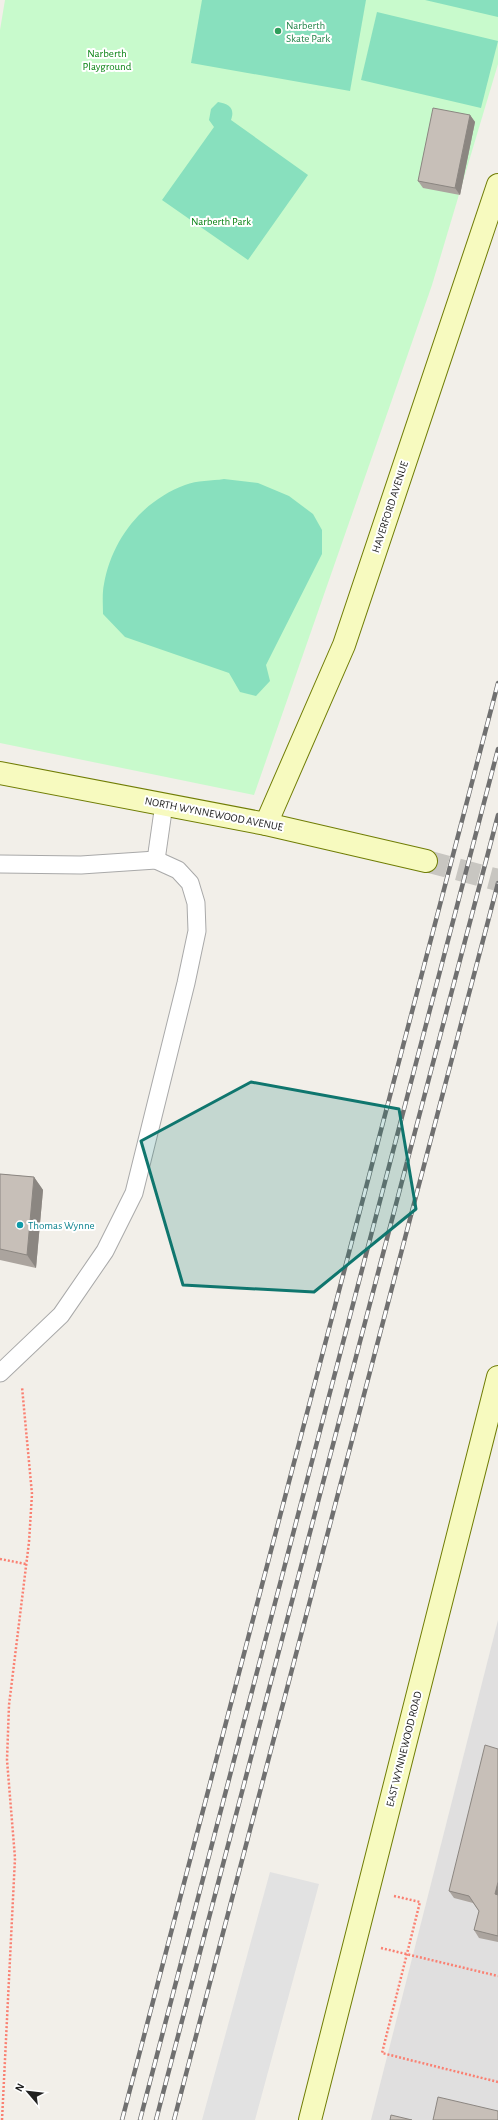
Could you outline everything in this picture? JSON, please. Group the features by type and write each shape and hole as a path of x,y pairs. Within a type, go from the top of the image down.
{"street":[{"name":"HAVERFORD AVENUE","path":"266,824 344,645 498,184"},
{"name":"NORTH WYNNEWOOD AVENUE","path":"0,773 266,824 426,861"},
{"name":"EAST WYNNEWOOD ROAD","path":"310,2120 498,1377"}],"lane":[{"path":"156,860 164,804"},
{"path":"0,864 81,865 156,860 178,870 190,882 196,903 197,931 134,1193 105,1251 65,1309 19,1356 0,1373"}],"path":[{"path":"2,2120 15,1858 7,1752 9,1705 26,1564 32,1494 19,1356"},
{"path":"0,1559 26,1564"},
{"path":"369,1888 420,1902 382,2053 498,2082"},
{"path":"406,1953 498,1976"}],"highlighted area":[{"path":"251,1082 399,1109 416,1209 314,1292 183,1285 141,1141"}],"shaded area":[{"path":"498,1620 498,2120 371,2120"},
{"path":"270,1872 319,1884 255,2120 202,2120"}],"green space":[{"name":"Narberth Park","path":"5,0 498,0 498,64 432,285 254,795 0,743 0,30"},
{"name":"Narberth Skate Park","path":"202,0 366,0 350,91 191,63"},
{"path":"425,0 498,0 498,17"},
{"path":"377,12 498,41 481,108 361,80"},
{"path":"218,102 226,104 232,110 231,120 308,175 248,260 162,200 214,127 209,120 211,109"},
{"path":"224,479 258,483 289,496 313,514 322,530 322,554 266,665 270,681 256,696 240,692 229,673 125,637 103,614 103,588 108,567 122,537 131,524 155,501 170,492 190,483"}],"building":[{"path":"433,108 470,115 455,188 418,181"},
{"name":"Thomas Wynne","path":"0,1174 34,1177 27,1255 0,1249"},
{"path":"485,1745 498,1749 498,1882 495,1894 498,1895 498,1936 474,1930 479,1911 469,1896 449,1891"},
{"path":"438,2097 498,2111 498,2120 433,2120"},
{"path":"391,2115 412,2120 390,2120"}],"tunnel":[{"path":"426,861 498,880"}],"railway":[{"path":"122,2120 498,683"},
{"path":"140,2120 498,749"},
{"path":"156,2120 498,815"},
{"path":"174,2120 498,883"}],"place":[{"name":"Narberth Skate Park","path":"278,31"},
{"name":"Thomas Wynne","path":"20,1225"}],"park label":[{"name":"Narberth Playground","path":"107,59"}]}
